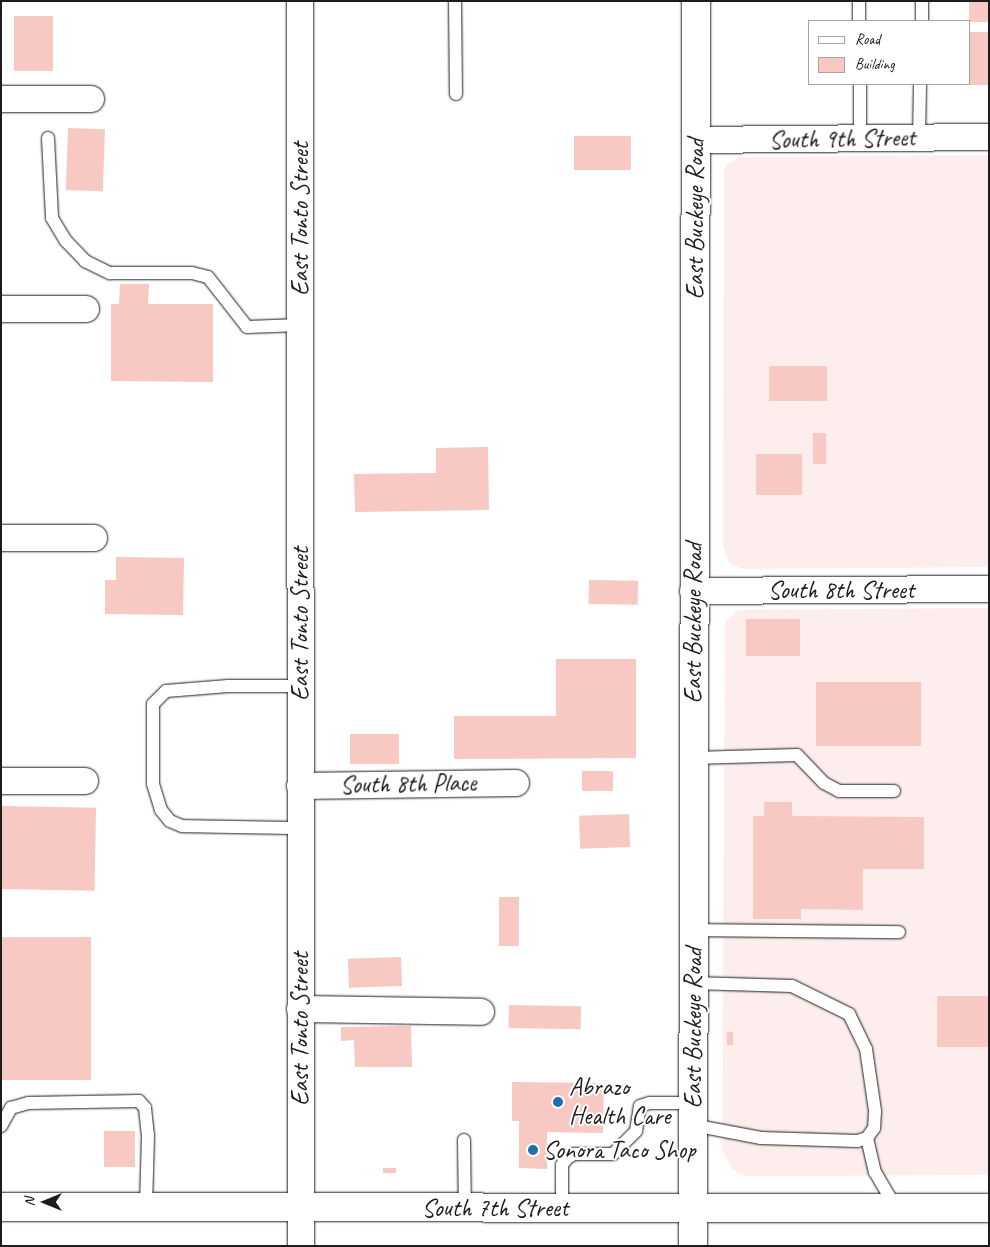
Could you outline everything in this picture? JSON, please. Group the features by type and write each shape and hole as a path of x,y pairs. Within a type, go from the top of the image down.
{"main road":[{"name":"East Buckeye Road","path":"693,1246 693,591 696,1"},
{"name":"South 7th Street","path":"1,1207 989,1208"}],"street":[{"name":"East Tonto Street","path":"300,1 301,1246"},
{"path":"1,99 91,99"},
{"name":"South 9th Street","path":"696,140 989,137"},
{"path":"1,309 86,309"},
{"path":"1,538 94,538"},
{"name":"South 8th Street","path":"693,591 989,589"},
{"path":"1,781 85,781"},
{"name":"South 8th Place","path":"300,786 516,783"},
{"path":"300,1009 481,1012"}],"lane":[{"path":"455,1 456,94"},
{"path":"859,1 859,20"},
{"path":"922,1 922,20"},
{"path":"860,85 860,138"},
{"path":"918,138 920,85"},
{"path":"48,138 52,218 66,241 85,261 110,273 192,273 208,277 247,327 300,325"},
{"path":"300,686 228,686 166,691 157,697 153,704 154,784 161,810 170,821 182,826 300,828"},
{"path":"693,758 798,756 824,783 839,791 894,791"},
{"path":"693,930 899,932"},
{"path":"562,1208 562,1165 567,1158 574,1154 613,1154 636,1132 640,1106 693,1114 761,1138 858,1141 868,1138 874,1128 875,1111 866,1048 849,1014 792,986 693,983"},
{"path":"1,1126 11,1108 28,1103 139,1101 145,1108 148,1135 146,1208"},
{"path":"868,1138 875,1172 896,1208"},
{"path":"464,1140 464,1208"}],"shaded area":[{"path":"989,155 989,567 744,569 730,564 723,546 724,172 726,165 739,157"},
{"path":"989,608 989,1175 748,1176 738,1173 731,1168 722,1149 725,622 738,610"}],"building":[{"path":"969,1 989,1 989,22 970,22"},
{"path":"14,16 53,16 53,71 14,71"},
{"path":"970,32 989,32 989,85 970,85"},
{"path":"68,128 105,129 103,191 66,190"},
{"path":"574,136 631,136 631,170 574,170"},
{"path":"120,284 149,284 148,304 213,304 213,382 111,381 111,304 119,304"},
{"path":"769,366 827,366 827,401 769,401"},
{"path":"813,433 826,433 826,464 813,464"},
{"path":"488,447 489,510 355,512 354,474 436,473 436,448"},
{"path":"756,454 802,454 802,495 756,495"},
{"path":"116,557 184,558 183,615 105,614 105,580 116,580"},
{"path":"589,580 638,581 638,605 589,604"},
{"path":"746,619 800,619 800,656 746,656"},
{"path":"556,659 636,659 636,758 454,759 454,716 556,716"},
{"path":"816,682 921,682 921,746 816,746"},
{"path":"350,734 399,734 399,764 350,764"},
{"path":"582,771 613,771 613,791 582,791"},
{"path":"764,802 792,802 792,816 924,817 924,869 863,869 863,910 801,909 801,919 753,919 753,816 764,816"},
{"path":"1,806 96,808 95,891 1,889"},
{"path":"629,814 630,847 580,849 579,816"},
{"path":"499,897 519,897 519,946 499,946"},
{"path":"1,937 91,937 91,1080 1,1080"},
{"path":"401,957 402,986 349,988 348,959"},
{"path":"937,996 989,996 989,1047 937,1047"},
{"path":"509,1005 581,1006 581,1029 509,1028"},
{"path":"411,1026 412,1067 355,1067 354,1040 341,1041 341,1027"},
{"path":"727,1032 733,1032 733,1045 727,1045"},
{"name":"Abrazo Health Care","path":"512,1082 604,1083 603,1133 547,1132 547,1169 519,1168 519,1121 512,1121"},
{"path":"104,1131 135,1131 135,1167 104,1167"},
{"path":"383,1168 396,1168 396,1173 383,1173"}],"place":[{"name":"Abrazo Health Care","path":"558,1102"},
{"name":"Sonora Taco Shop","path":"533,1150"}]}
